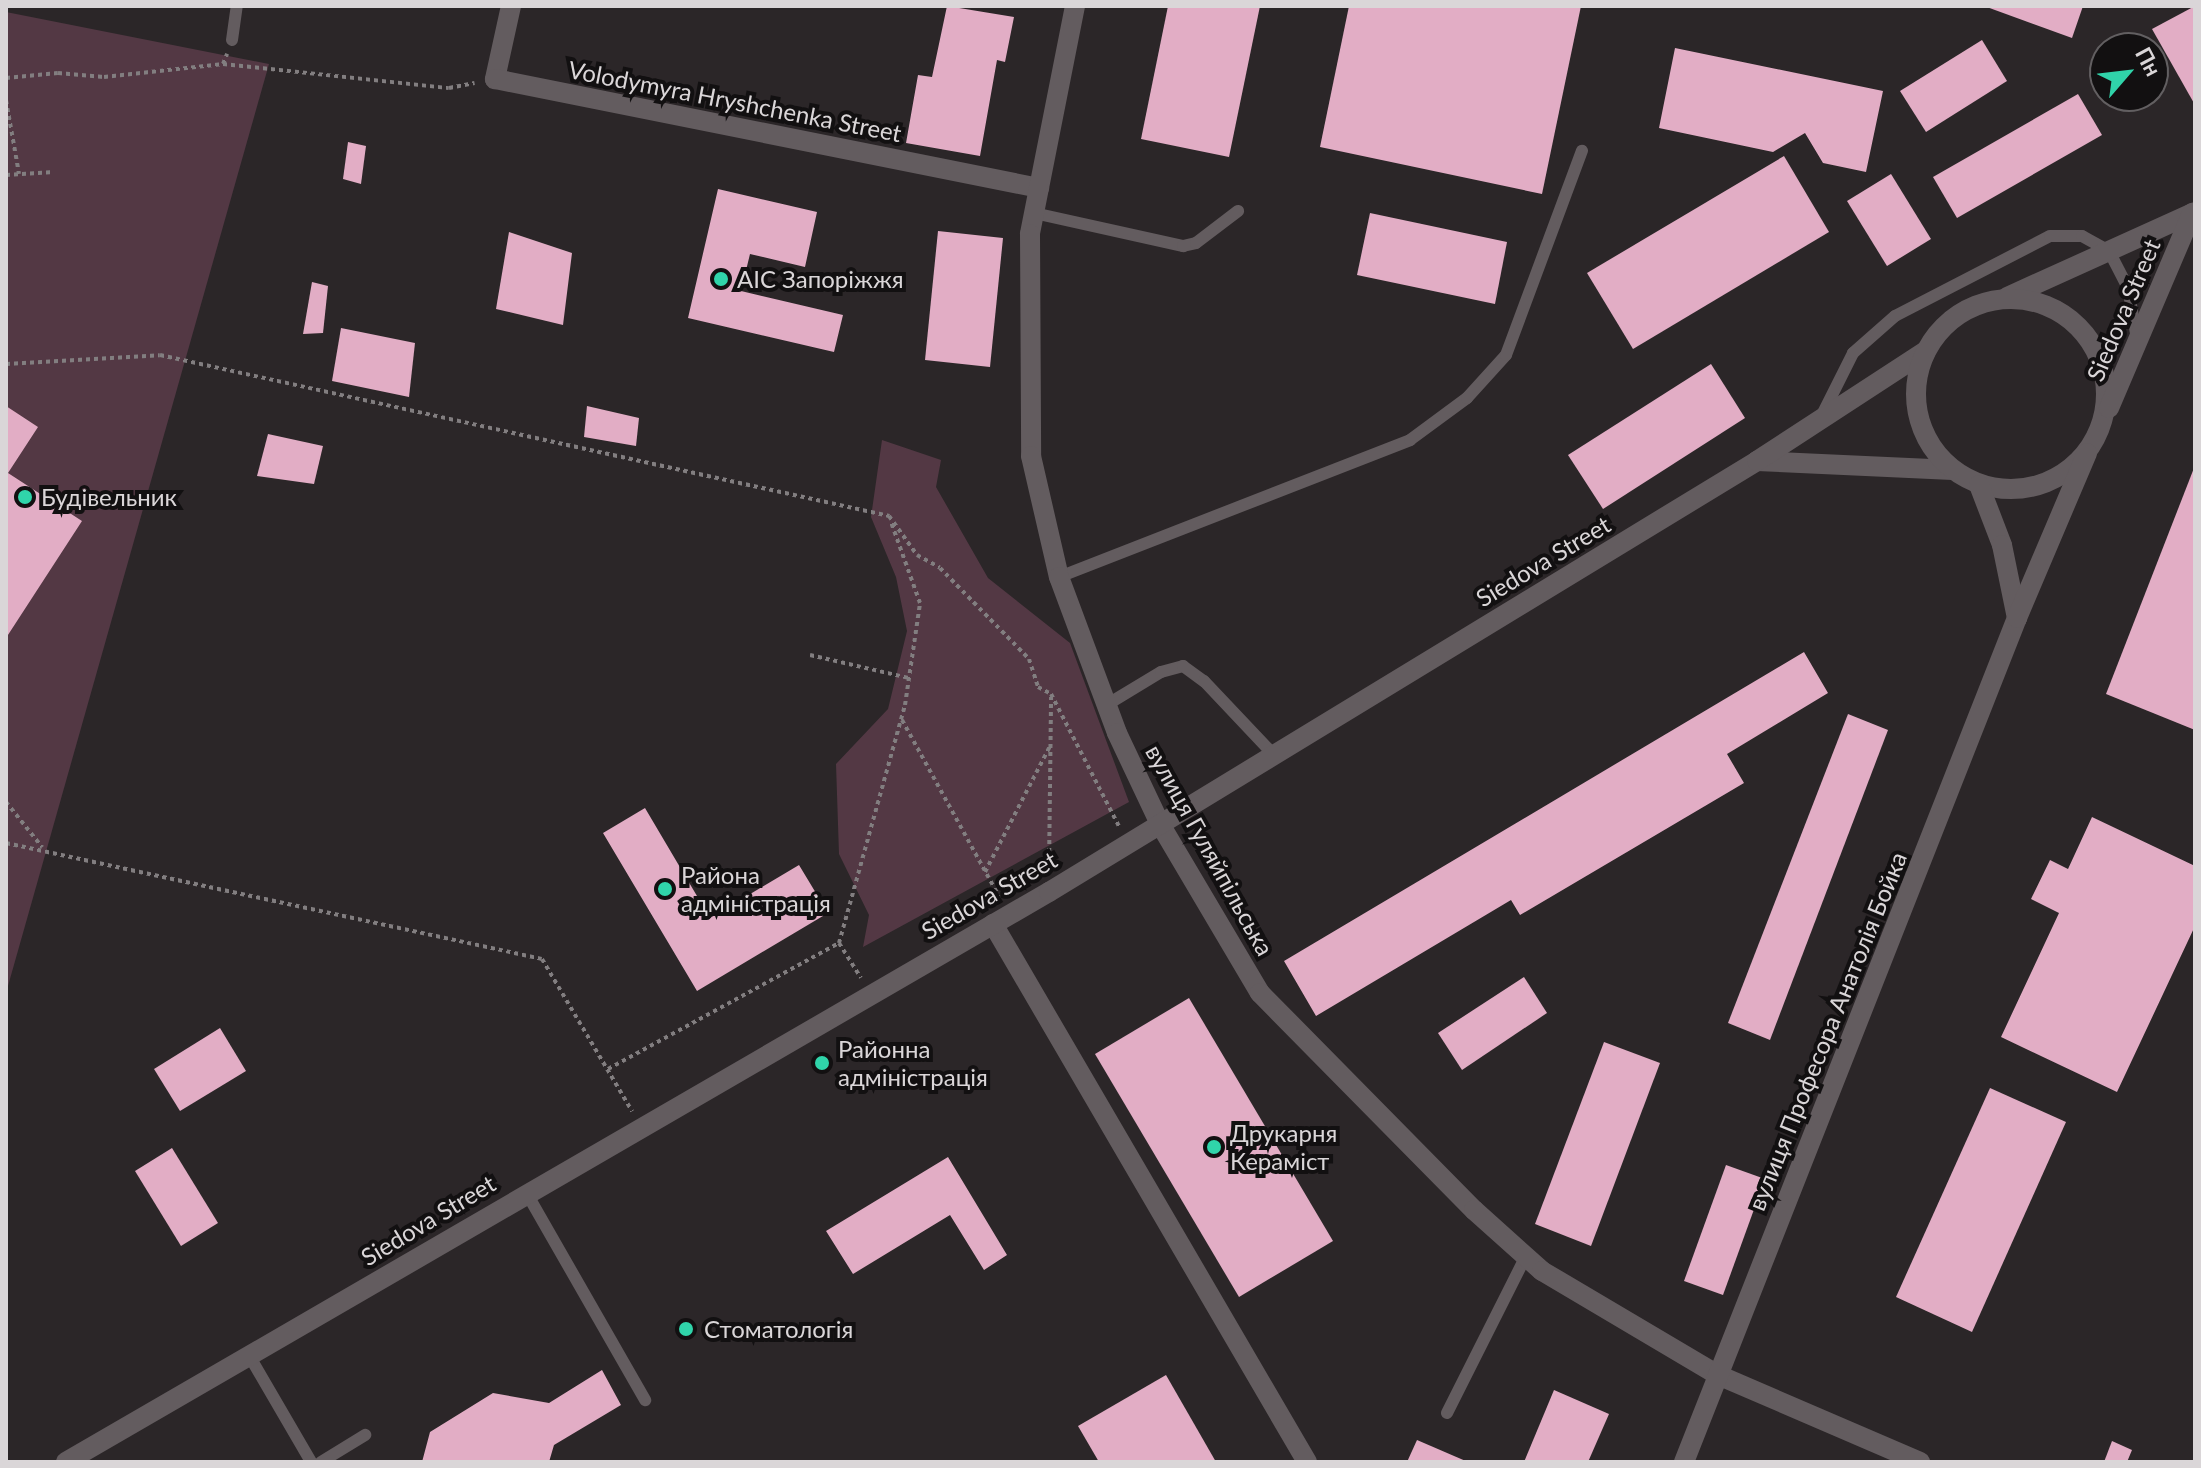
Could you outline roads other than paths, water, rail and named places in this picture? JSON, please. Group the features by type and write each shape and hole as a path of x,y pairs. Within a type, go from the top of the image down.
{"street":[{"name":"Volodymyra Hryshchenka Street","path":"511,6 495,79 1039,188"},
{"name":"вулиця Гуляйпільська","path":"1075,6 1034,213 1031,456 1059,577 1108,704 1160,824 1260,993 1474,1210 1526,1256 1619,1320 1718,1375 1920,1462"},
{"name":"Siedova Street","path":"2004,298 2194,213"},
{"name":"Siedova Street","path":"2101,427 2194,213"},
{"path":"2004,298 2046,306 2066,315 2089,338 2104,368 2107,398 2101,427 2087,453 2065,474 2038,487 2009,490 1979,485 1953,470 1931,446 1918,416 1916,383 1926,351 1945,325 1963,313 2004,298"},
{"name":"Siedova Street","path":"66,1462 250,1357 526,1192 1049,892 1757,461 1926,351"},
{"name":"вулиця Професора Анатолія Бойка","path":"1684,1462 2017,618 2087,453"},
{"path":"1757,461 1953,470"},
{"path":"1979,485 2002,545 2017,618"},
{"path":"1001,919 1307,1462"}],"lane":[{"path":"232,40 237,6"},
{"path":"1059,577 1410,440 1467,398 1506,355 1582,151"},
{"path":"1034,213 1183,246 1196,243 1238,211"},
{"path":"1819,421 1853,353 1895,316 2050,236 2082,236 2109,251 2128,288 2138,342"},
{"path":"1108,704 1161,672 1183,666 1274,755"},
{"path":"526,1192 645,1400"},
{"path":"1447,1413 1526,1256"},
{"path":"250,1357 311,1462"},
{"path":"321,1462 365,1435"}],"place":[{"name":"АІС Запоріжжя","path":"721,279"},
{"name":"Будівельник","path":"25,497"},
{"name":"Района адміністрація","path":"665,889"},
{"name":"Районна адміністрація","path":"822,1063"},
{"name":"Друкарня Кераміст","path":"1214,1147"},
{"name":"Стоматологія","path":"686,1329"}]}
